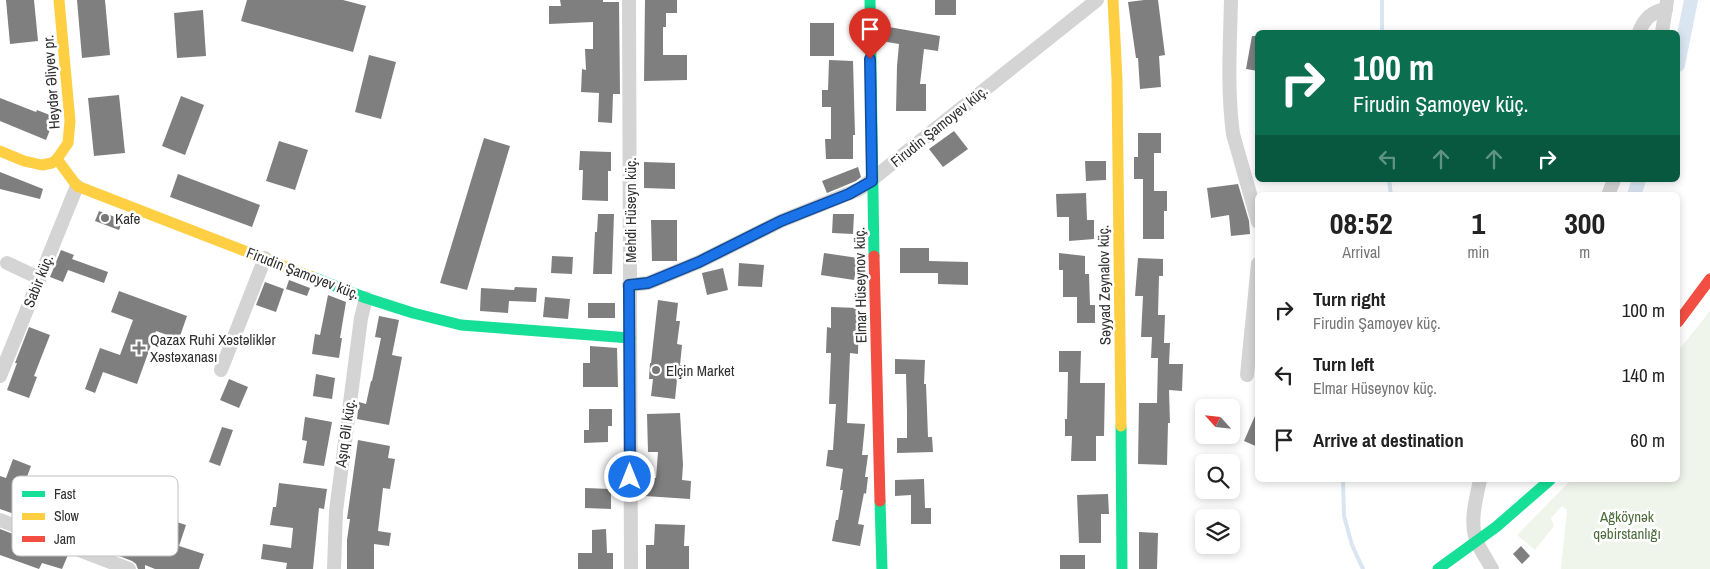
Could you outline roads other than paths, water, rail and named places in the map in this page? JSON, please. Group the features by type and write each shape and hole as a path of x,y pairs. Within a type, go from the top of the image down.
{"street":[{"name":"Heydər Əliyev pr.","path":"57,160 68,143 70,121 59,0"},
{"name":"Mehdi Hüseyn küç.","path":"629,0 631,569"},
{"name":"Elmar Hüseynov küç.","path":"870,0 872,181 882,569"},
{"name":"Firudin Şamoyev küç.","path":"629,285 648,283 699,262 781,221 849,194 872,181 1020,60 1097,0"},
{"name":"Səyyad Zeynalov küç.","path":"1113,0 1117,79 1122,569"},
{"path":"1231,0 1228,84 1232,126 1255,211"},
{"path":"1640,30 1649,16 1667,4"},
{"path":"1662,30 1667,4"},
{"path":"0,151 35,165 48,164 57,160 76,186"},
{"name":"Firudin Şamoyev küç.","path":"76,186 366,298 413,313 461,325 630,338"},
{"name":"Sabir küç.","path":"0,376 76,186"},
{"path":"221,370 264,258"},
{"path":"7,263 39,278"},
{"path":"1680,319 1710,279"},
{"path":"1247,375 1255,294"},
{"name":"Aşıq Əli küç.","path":"334,569 336,510 340,470 359,328 366,298"},
{"path":"1480,482 1473,529 1477,542 1492,569"},
{"path":"1438,569 1512,515 1548,482"},
{"path":"0,520 12,525"},
{"path":"95,556 129,569"}],"waterway":[{"path":"1382,0 1382,30"},
{"path":"1680,55 1691,0"},
{"path":"1389,182 1391,192"},
{"path":"1635,192 1638,182"},
{"path":"1343,482 1344,516 1352,545 1363,569"}],"place":[{"name":"Kafe","path":"105,218"},
{"name":"Qazax Ruhi Xəstəliklər Xəstəxanası","path":"139,348"},
{"name":"Elçin Market","path":"656,370"}],"park label":[{"name":"Ağköynək qəbirstanlığı","path":"1627,524"}]}
